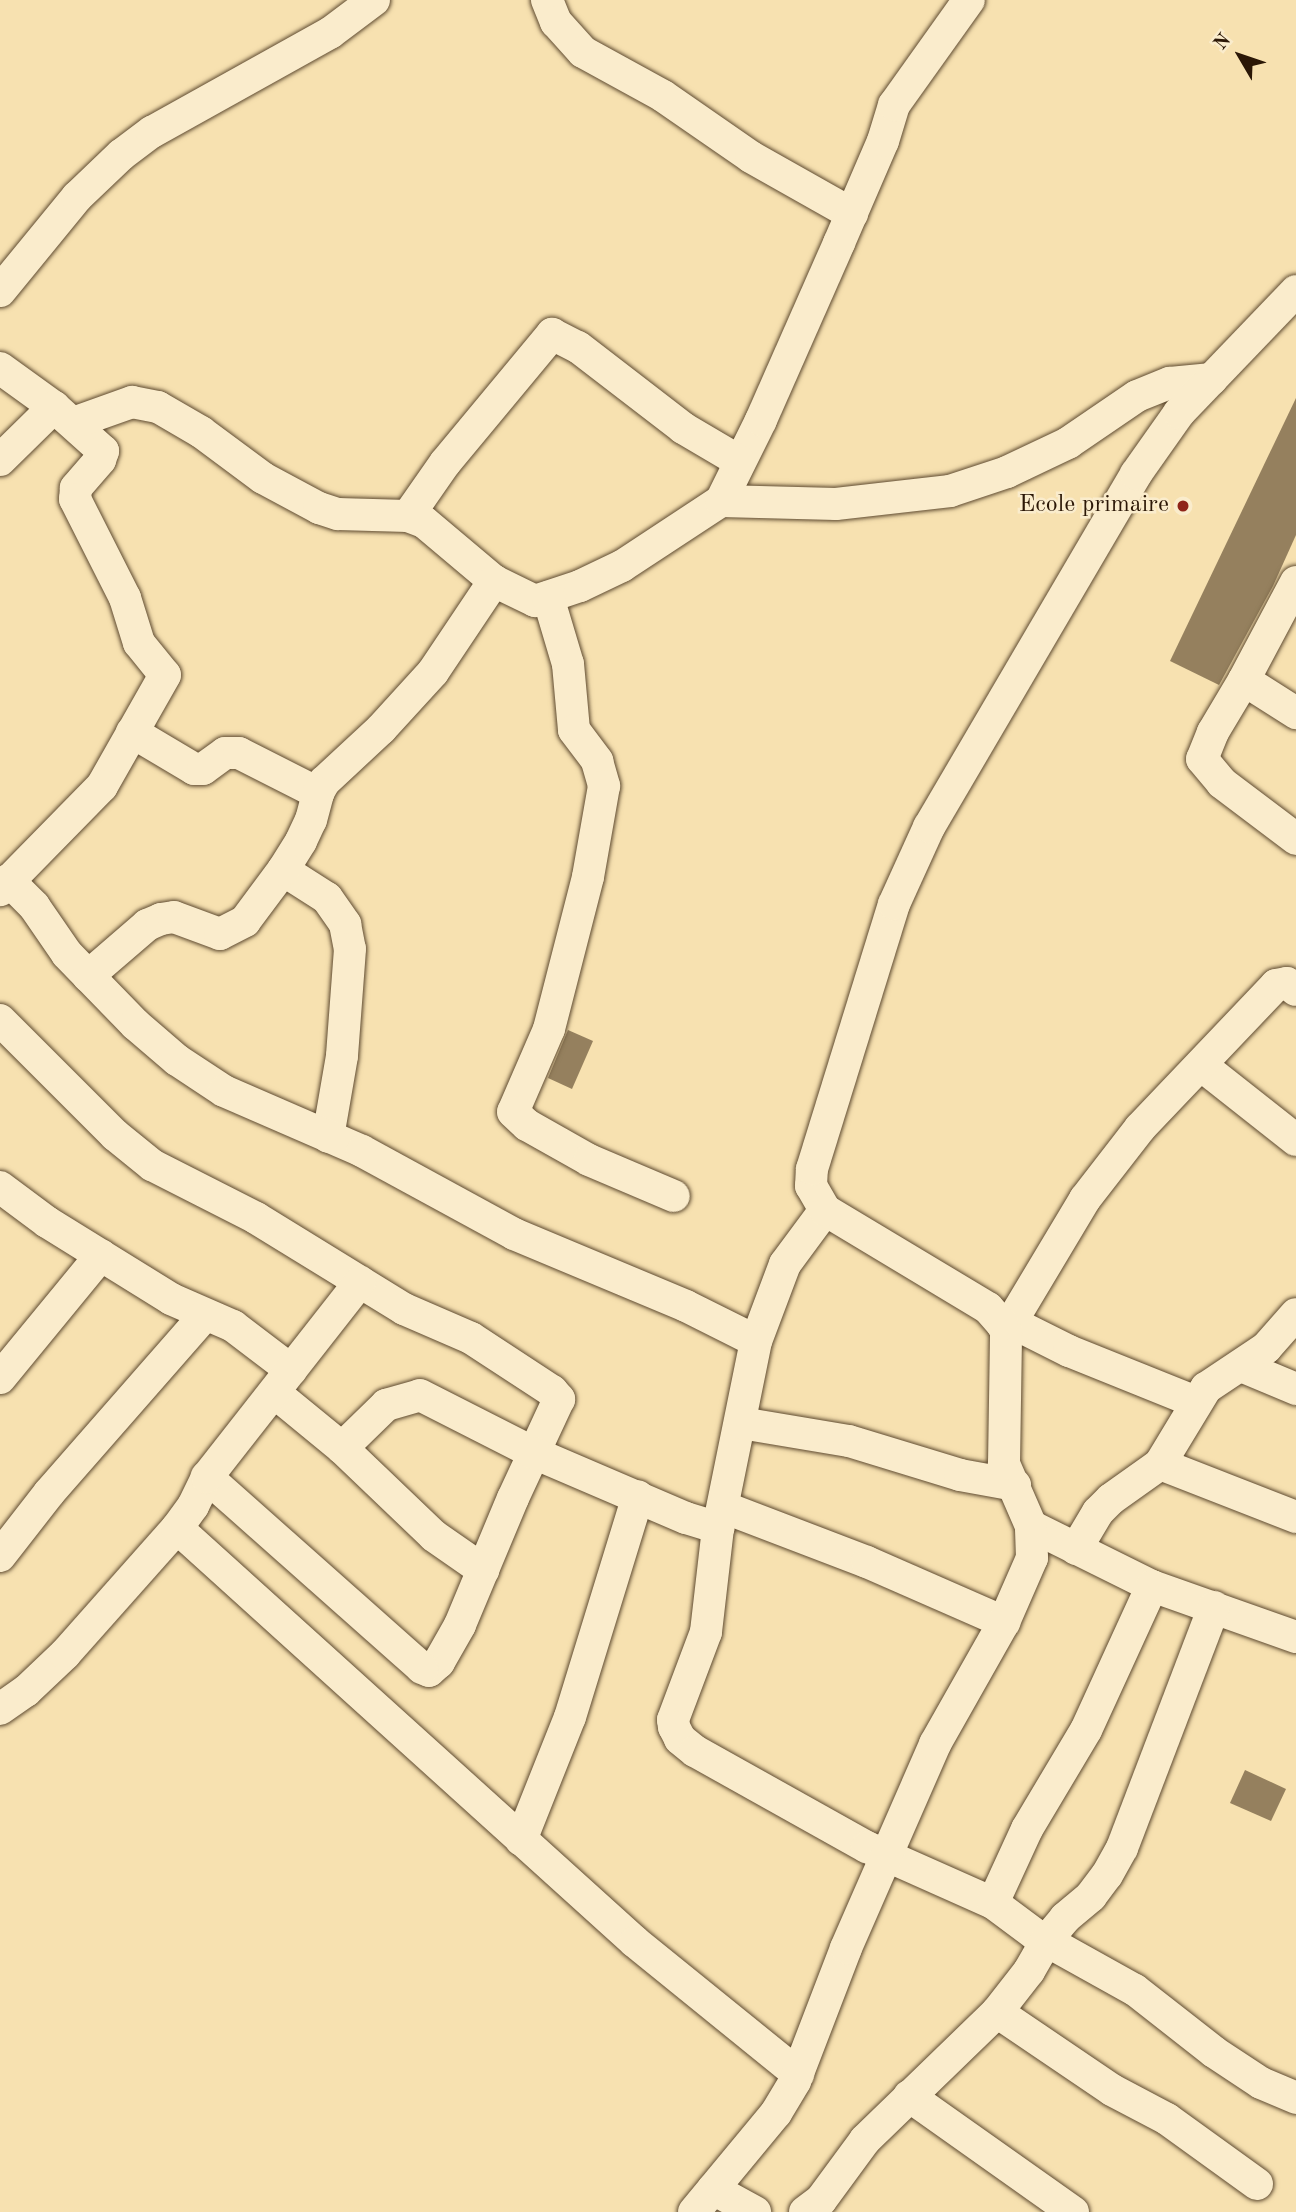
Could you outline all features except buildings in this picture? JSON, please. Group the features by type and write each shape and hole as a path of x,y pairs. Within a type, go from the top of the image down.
{"street":[{"path":"0,291 77,197 121,155 152,132 330,33 374,0"},
{"path":"547,0 556,22 583,52 663,96 751,157 852,214"},
{"path":"0,460 64,415 132,402 158,407 201,432 263,478 318,508 338,514 408,516 436,529 494,581 529,599 548,597 622,566 721,501 761,420 852,214 883,141 894,105 969,0"},
{"path":"1196,1402 1008,1326 988,1308 825,1210 811,1186 811,1169 894,904 929,827 1136,474 1179,413 1296,291"},
{"path":"408,516 445,463 552,334 571,342 683,428 739,461"},
{"path":"0,368 64,415 103,453 76,488 78,507 125,598 139,643 164,673 103,786 4,885 34,906 67,954 153,1041 236,1098 362,1151 514,1234 676,1302 756,1341"},
{"path":"721,501 836,504 950,491 1007,472 1068,443 1137,396 1170,383 1212,379"},
{"path":"88,976 147,925 161,919 174,917 213,934 230,932 245,921 283,870 311,820 318,793 324,782 381,729 433,672 494,581"},
{"path":"1296,582 1213,732 1202,759 1222,783 1296,839"},
{"path":"548,597 568,664 574,730 597,761 604,786 588,877 549,1029 513,1112 527,1125 589,1160 674,1196"},
{"path":"1244,680 1296,713"},
{"path":"132,732 194,769 203,769 225,753 239,753 318,793"},
{"path":"283,870 327,898 345,924 350,949 342,1056 328,1137"},
{"path":"755,2212 703,2201 776,2113 798,2074 841,1960 935,1744 1004,1622 1032,1558 1031,1526 1015,1485 1006,1472 1003,1455 1008,1326 1100,1177 1140,1128 1276,985 1287,984 1296,990"},
{"path":"0,1020 63,1080 115,1135 152,1165 256,1218 404,1309 471,1338 555,1393 559,1401 450,1644 436,1666 425,1670 207,1477"},
{"path":"1202,1065 1296,1140"},
{"path":"3,1197 171,1298 244,1334 342,1448 434,1536 482,1570"},
{"path":"825,1210 785,1264 756,1341 721,1517 706,1632 673,1720 676,1733 695,1751 887,1856 993,1903 1046,1941 1135,1990 1214,2052 1261,2083 1296,2098"},
{"path":"0,1378 101,1255"},
{"path":"0,1709 26,1690 65,1654 177,1528 193,1506 207,1477 360,1282"},
{"path":"1076,1549 1098,1513 1111,1499 1160,1464 1196,1402 1217,1379 1241,1366 1271,1343 1296,1314"},
{"path":"0,1556 49,1493 205,1315"},
{"path":"1241,1366 1296,1389"},
{"path":"342,1448 386,1405 420,1395 534,1453 685,1518 721,1517 867,1562 1004,1622"},
{"path":"741,1423 849,1441 960,1475 1015,1485"},
{"path":"1160,1464 1296,1517"},
{"path":"521,1840 570,1717 638,1496"},
{"path":"1031,1526 1152,1586 1296,1637"},
{"path":"177,1528 635,1942 798,2074"},
{"path":"993,1903 1027,1829 1086,1730 1152,1586"},
{"path":"821,2208 865,2140 997,2012 1029,1971 1046,1941 1065,1918 1091,1896 1122,1848 1214,1607"},
{"path":"997,2012 1112,2090 1167,2119 1257,2184"},
{"path":"909,2096 1073,2212"}],"place":[{"name":"Ecole primaire","path":"1183,506"}]}
